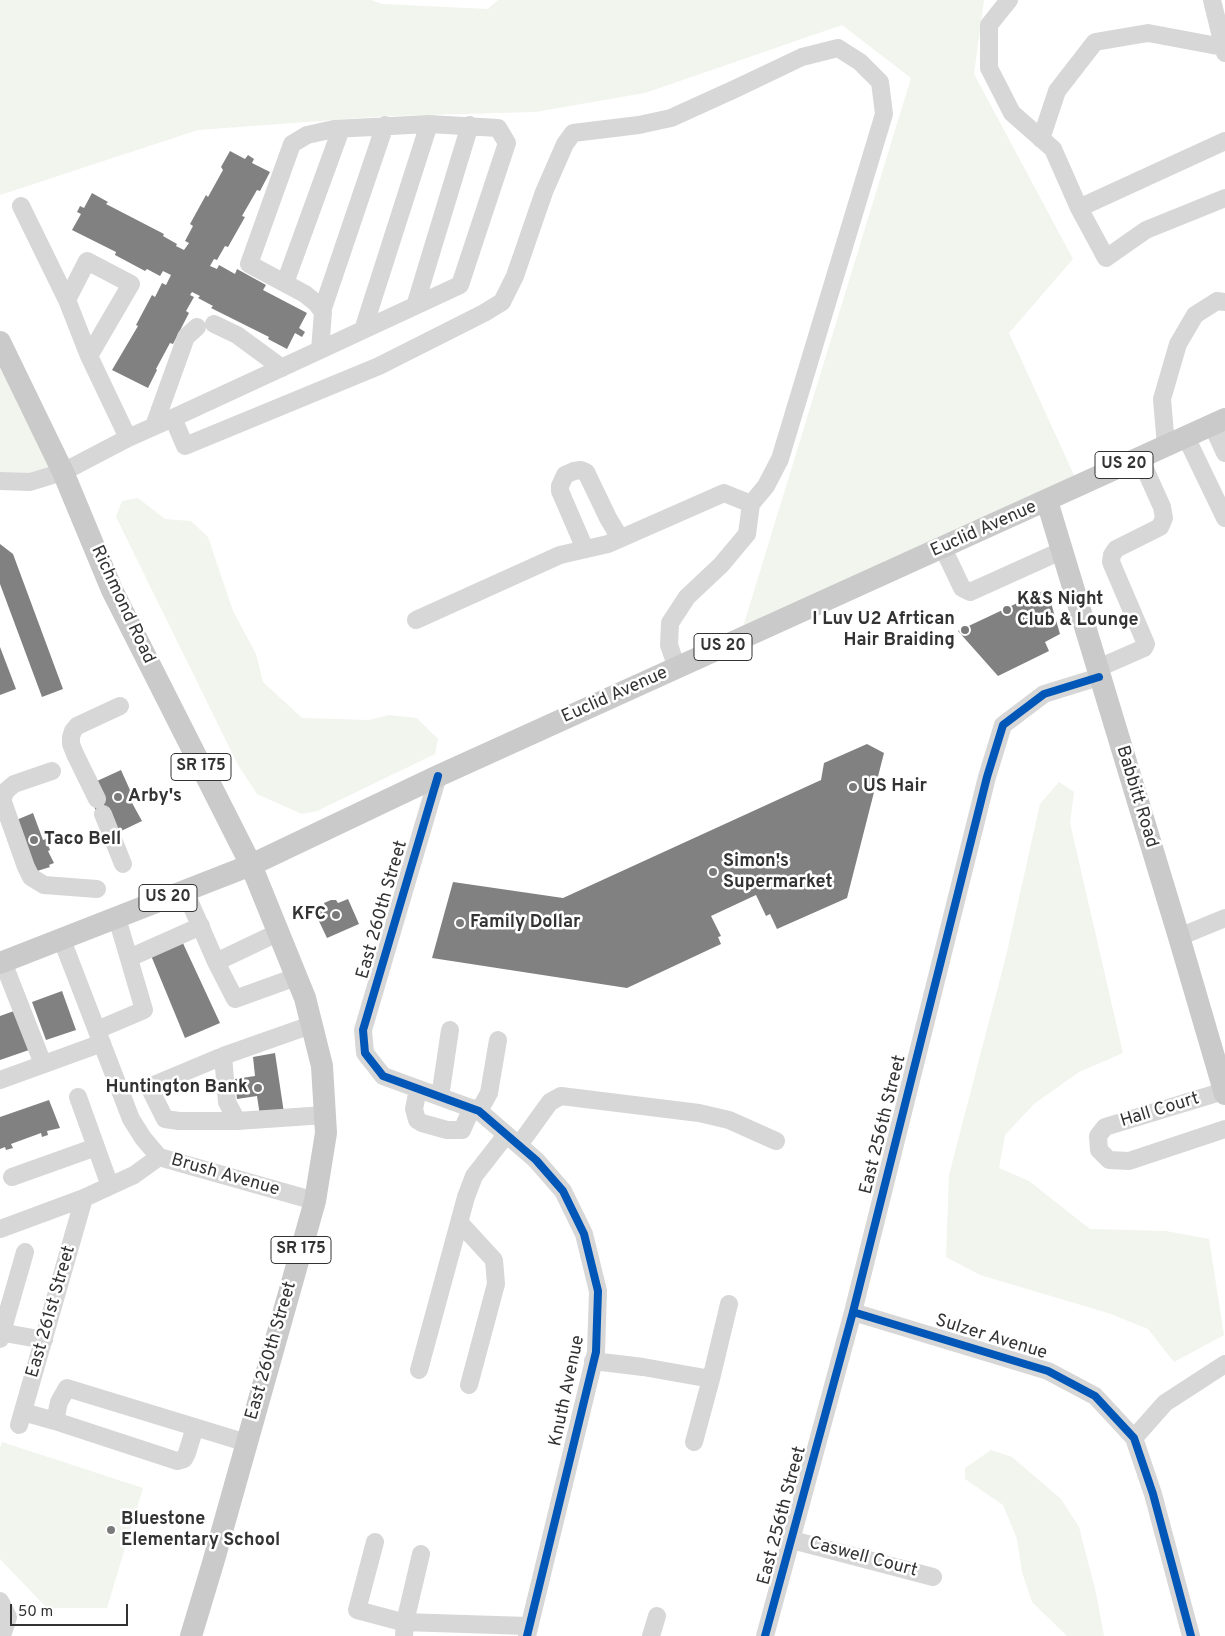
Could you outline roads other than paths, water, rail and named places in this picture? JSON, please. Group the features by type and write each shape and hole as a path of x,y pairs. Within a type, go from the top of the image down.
{"main road":[{"name":"Richmond Road","path":"0,342 63,472 112,590 251,865"},
{"name":"Euclid Avenue","path":"2,963 251,865 438,776 1218,422"},
{"name":"Babbitt Road","path":"1046,501 1225,1092"},
{"name":"East 260th Street","path":"191,1636 315,1201 326,1133 322,1066 304,998 251,865"}],"street":[{"path":"1009,0 988,25 989,68 1012,113 1053,149 1079,208 1106,258 1146,230 1225,198"},
{"path":"1041,139 1057,91 1095,42 1148,33 1224,50 1212,0"},
{"path":"173,418 185,446 379,366 484,313 502,302 515,276 544,192 565,144 573,134 639,125 671,118 802,57 838,48 860,62 880,82 884,114 780,459 766,486 751,504 748,534 721,565 687,597 670,623 669,645 677,668"},
{"path":"363,330 429,124"},
{"path":"0,481 30,482 63,472 128,438 460,285 507,143 498,128 429,124 341,129 307,135 292,144 249,264 305,294 316,302 322,311"},
{"path":"415,306 470,125"},
{"path":"320,350 322,311 386,126"},
{"path":"285,283 341,129"},
{"path":"1079,208 1225,141"},
{"path":"21,206 68,300 89,356 128,438"},
{"path":"68,300 87,261 131,284 89,356"},
{"path":"1225,302 1217,301 1195,315 1178,344 1162,399 1176,441 1225,518"},
{"path":"154,426 186,337 205,325 237,335 282,368"},
{"path":"1218,422 1225,453"},
{"name":"East 256th Street","path":"765,1636 853,1312 987,777 1003,726 1044,694 1098,673 1144,648 1146,644 1111,562 1112,555 1116,549 1160,527 1164,518 1162,507 1140,458"},
{"path":"585,549 560,491 565,475 574,471 581,470 586,472 608,518 620,538"},
{"path":"416,620 560,555 608,544 724,493 751,504"},
{"path":"943,548 962,588 970,592 1061,551"},
{"path":"120,706 78,726 73,731 71,744 100,807 122,864"},
{"path":"52,771 14,784 6,790 3,796 3,802 26,867 31,877 44,885 97,889"},
{"name":"East 260th Street","path":"365,1053 363,1030 438,776"},
{"path":"185,891 216,962 235,999 296,977"},
{"path":"0,1080 43,1064 100,1037 144,1010 117,918"},
{"path":"1179,937 1225,918"},
{"path":"129,958 201,926"},
{"path":"216,962 277,933"},
{"path":"62,940 131,1119 143,1138 160,1157"},
{"path":"2,963 43,1064"},
{"path":"124,1099 223,1056 311,1025"},
{"path":"440,1097 450,1030"},
{"path":"418,1089 414,1109 417,1120 447,1130 462,1130 489,1093 498,1040"},
{"name":"Knuth Avenue","path":"365,1053 383,1076 475,1110 512,1140 536,1160 563,1191 584,1234 598,1291 596,1352 527,1631"},
{"path":"223,1056 227,1102 237,1120"},
{"path":"149,1088 165,1119"},
{"name":"Hall Court","path":"1225,1092 1106,1127 1098,1136 1099,1150 1109,1160 1129,1161 1225,1129"},
{"path":"419,1370 466,1197 474,1176 550,1102 561,1096 699,1113 729,1120 776,1141"},
{"path":"78,1097 110,1186"},
{"path":"143,1138 165,1119 179,1121 237,1120 325,1115"},
{"path":"12,1177 96,1147"},
{"name":"Brush Avenue","path":"0,1229 84,1198 134,1175 160,1157 315,1201"},
{"name":"East 261st Street","path":"55,1421 21,1418 84,1198"},
{"path":"459,1222 494,1260 496,1284 469,1385"},
{"path":"25,1252 1,1334 44,1340"},
{"path":"694,1442 729,1304"},
{"name":"Sulzer Avenue","path":"853,1312 1048,1371 1095,1396 1134,1438 1152,1494 1191,1636"},
{"path":"593,1361 643,1367 711,1379"},
{"path":"1134,1438 1165,1402 1225,1364"},
{"path":"195,1427 187,1454 184,1459 177,1461 55,1421 59,1402 67,1388 195,1427 247,1443"},
{"name":"Caswell Court","path":"792,1540 933,1576"},
{"path":"375,1542 357,1610 404,1629 527,1631"},
{"path":"404,1629 421,1554"},
{"path":"0,1600 8,1618 2,1632"},
{"path":"652,1636 657,1616"}],"place":[{"name":"K&S Night Club & Lounge","path":"1007,610"},
{"name":"I Luv U2 Afrtican Hair Braiding","path":"965,630"},
{"name":"US Hair","path":"853,787"},
{"name":"Arby's","path":"118,797"},
{"name":"Taco Bell","path":"34,840"},
{"name":"Simon's Supermarket","path":"713,872"},
{"name":"KFC","path":"336,915"},
{"name":"Family Dollar","path":"460,923"},
{"name":"Huntington Bank","path":"258,1088"},
{"name":"Bluestone Elementary School","path":"111,1530"}]}
